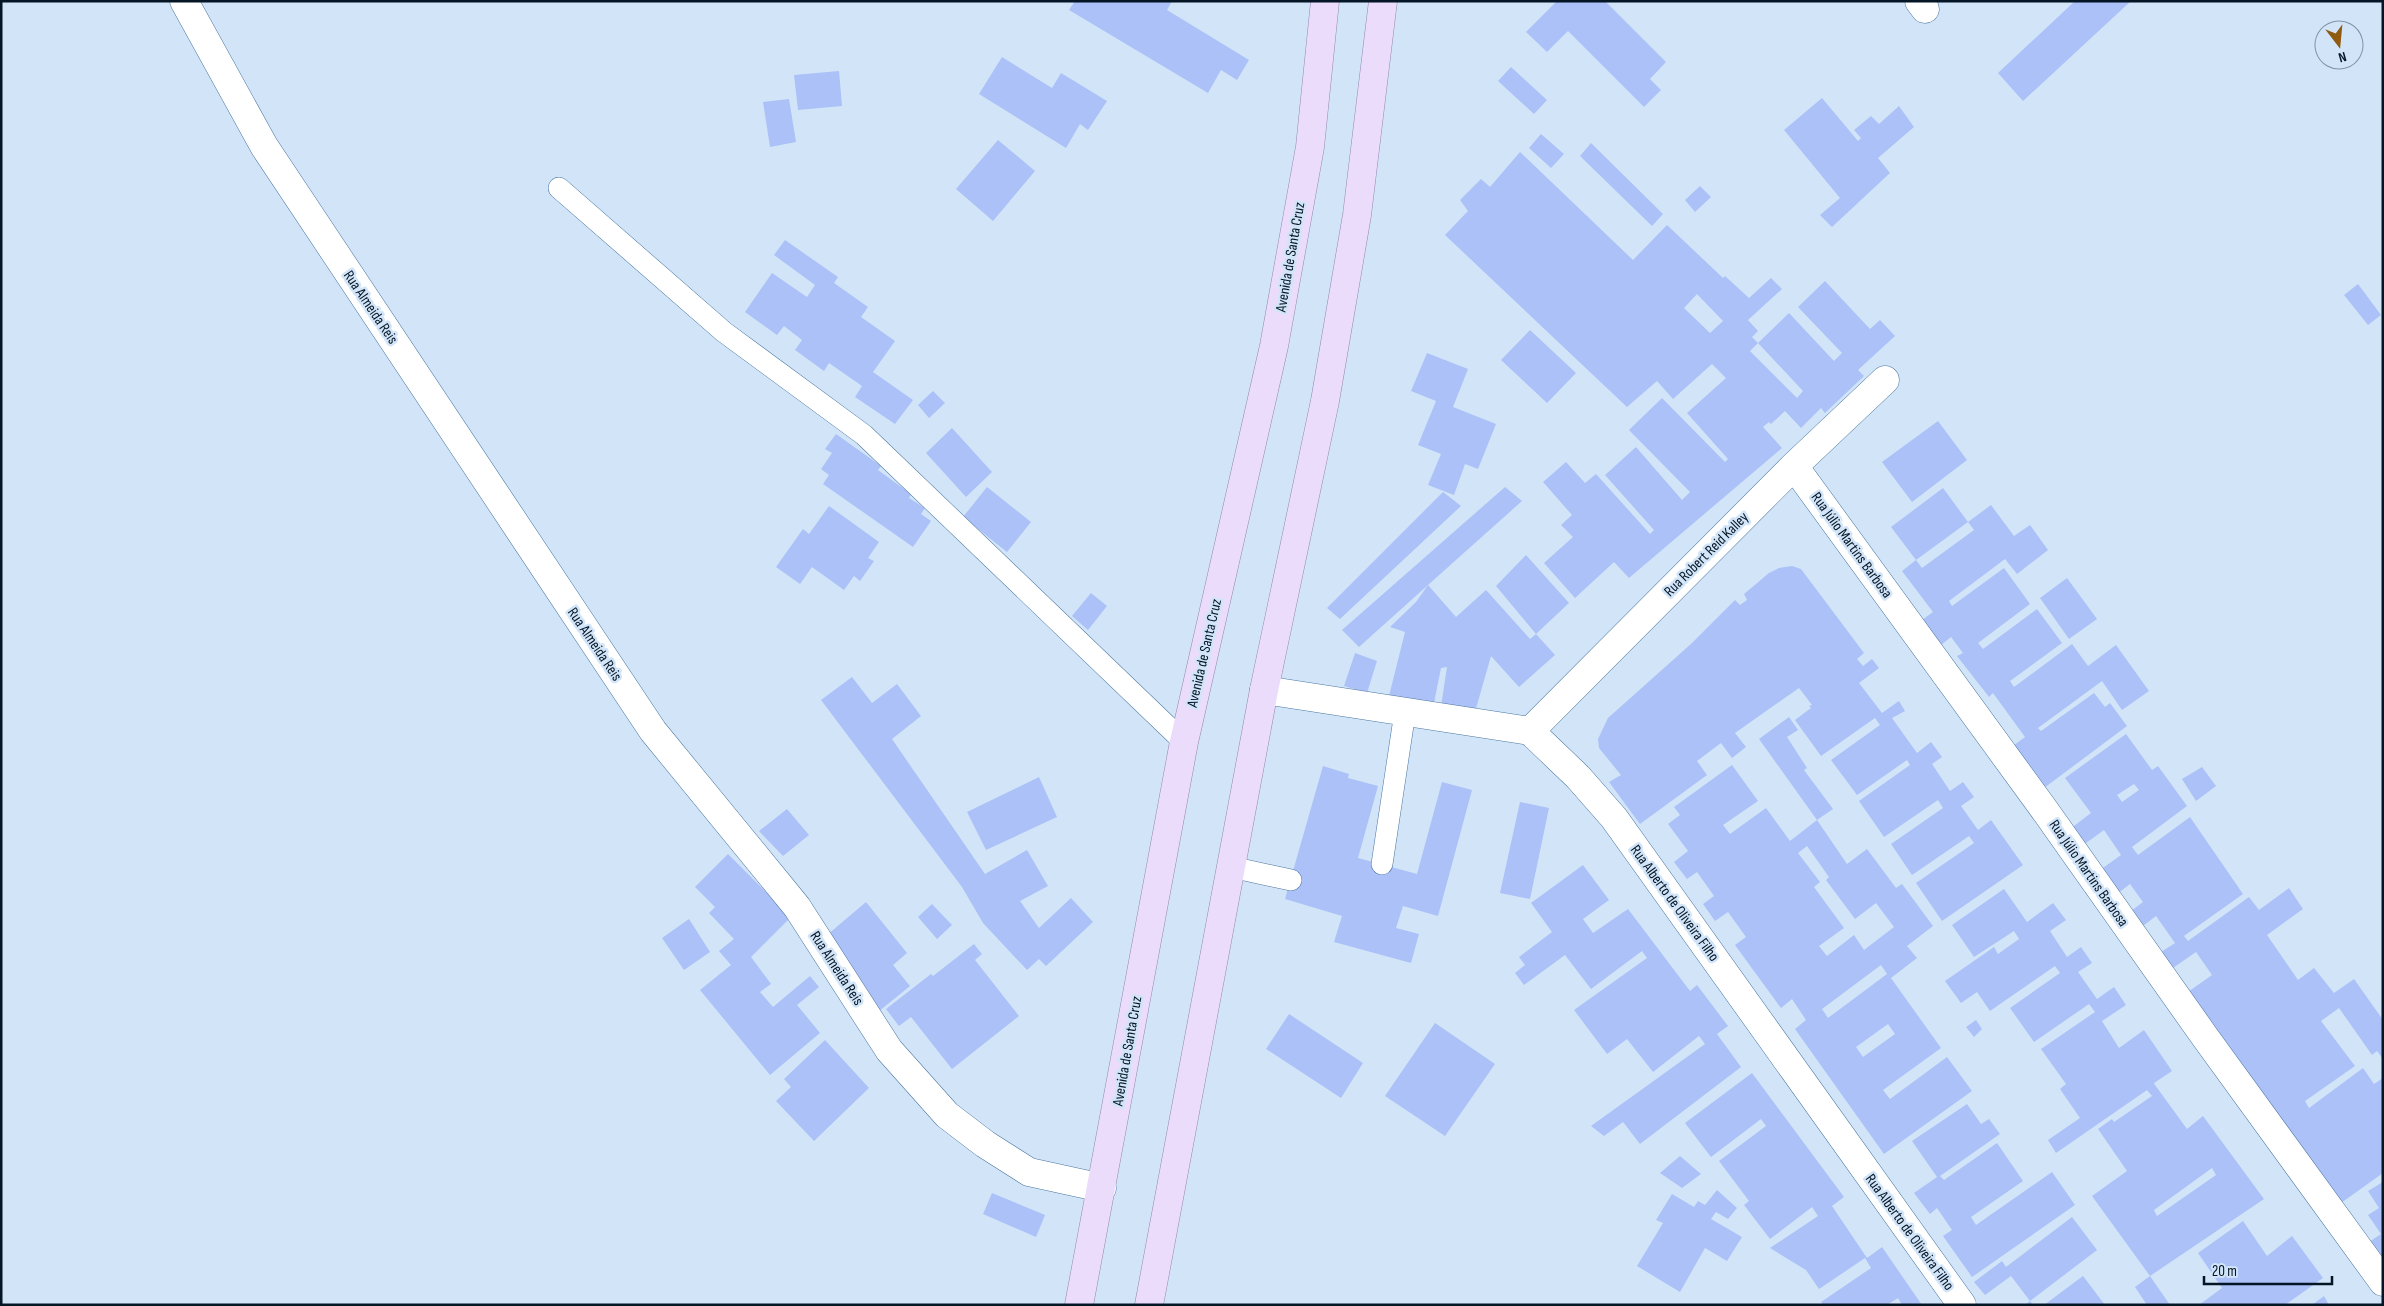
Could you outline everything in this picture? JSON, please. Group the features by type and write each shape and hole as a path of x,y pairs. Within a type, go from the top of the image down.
{"main road":[{"name":"Avenida de Santa Cruz","path":"1080,1305 1184,742 1274,346 1310,147 1325,1"},
{"path":"1150,1305 1264,690 1325,401 1356,215 1383,1"}],"street":[{"name":"Rua Almeida Reis","path":"184,1 264,146 653,731 797,907 889,1050 947,1115 985,1144 1029,1172 1102,1188"},
{"name":"Rua Robert Reid Kalley","path":"1530,731 1794,466 1885,380"},
{"name":"Rua Júlio Martins Barbosa","path":"1794,466 2046,812 2205,1037 2383,1282"},
{"path":"1264,690 1530,731"},
{"name":"Rua Alberto de Oliveira Filho","path":"1530,731 1578,776 1614,818 1962,1305"}],"lane":[{"path":"559,188 724,332 864,435 1184,742"},
{"path":"1382,864 1405,712"},
{"path":"1231,867 1291,880"}],"building":[{"path":"1075,1 1172,1 1167,10 1249,60 1237,80 1221,70 1208,93 1069,10"},
{"path":"1557,1 1605,1 1666,62 1650,79 1661,90 1644,107 1568,31 1547,52 1526,32"},
{"path":"2075,1 2131,1 2023,101 1998,73"},
{"path":"1002,57 1052,88 1061,73 1107,101 1088,130 1080,124 1066,148 979,94"},
{"path":"1511,67 1547,100 1534,114 1498,81"},
{"path":"839,71 842,106 798,110 794,75"},
{"path":"1822,98 1858,141 1861,138 1854,130 1871,116 1879,124 1899,106 1914,127 1878,158 1890,173 1832,227 1820,215 1840,198 1784,130"},
{"path":"789,99 796,142 770,147 763,102"},
{"path":"1541,134 1564,154 1551,168 1529,148"},
{"path":"998,140 1035,171 993,221 956,189"},
{"path":"1591,143 1663,214 1652,226 1580,156"},
{"path":"1520,152 1633,260 1667,225 1723,278 1725,276 1749,298 1771,278 1782,289 1748,320 1758,331 1752,337 1758,343 1789,313 1834,361 1842,353 1798,307 1825,281 1870,329 1880,320 1895,336 1858,370 1864,376 1825,413 1821,408 1801,428 1785,411 1771,424 1769,422 1763,427 1782,448 1629,578 1614,562 1575,598 1544,563 1573,537 1561,525 1572,515 1543,482 1566,462 1585,483 1596,474 1650,534 1654,530 1605,475 1636,447 1682,500 1690,492 1629,430 1662,398 1725,462 1728,459 1687,413 1726,378 1712,364 1673,399 1657,381 1627,407 1445,235 1468,211 1460,200 1481,179 1490,187","holes":["1697,294 1723,321 1710,333 1684,308","1758,343 1803,391 1797,398 1750,351"]},
{"path":"1700,186 1711,197 1695,212 1685,200"},
{"path":"785,240 838,277 834,283 868,307 861,317 895,341 873,372 913,400 895,424 855,397 862,386 829,363 824,371 795,350 802,340 784,326 777,335 745,312 772,273 807,297 815,285 774,255"},
{"path":"2358,284 2381,315 2368,325 2344,295"},
{"path":"1530,330 1576,373 1547,403 1501,360"},
{"path":"1427,353 1468,369 1453,407 1496,424 1478,469 1465,464 1454,495 1428,485 1441,454 1418,445 1436,401 1411,391"},
{"path":"933,391 945,403 929,418 918,405"},
{"path":"1938,421 1967,460 1912,502 1882,462"},
{"path":"952,428 992,472 966,497 926,453"},
{"path":"836,434 881,466 878,470 911,494 909,498 925,508 921,514 931,521 913,547 823,484 829,475 821,469 832,453 825,449"},
{"path":"987,487 1031,522 1007,552 963,517"},
{"path":"1505,487 1522,501 1359,647 1342,630"},
{"path":"1943,488 1968,522 1916,560 1891,527"},
{"path":"1443,492 1461,506 1340,619 1327,608"},
{"path":"1991,505 2014,536 2030,525 2048,550 2017,574 2005,559 1949,601 1952,606 2004,568 2030,604 1978,643 1983,649 2037,609 2062,643 2010,681 2014,687 2072,644 2088,666 2116,645 2149,691 2122,710 2102,681 2038,728 2041,731 2094,693 2105,707 2110,703 2127,726 2040,791 2009,749 2025,737 1993,693 1989,697 1957,656 1963,653 1951,637 1941,645 1922,620 1933,612 1902,571 1916,560 1922,568 1974,530 1968,522"},
{"path":"829,506 879,542 868,558 874,561 860,581 854,576 844,590 812,567 800,584 776,567 803,529 809,534"},
{"path":"1526,555 1569,603 1536,634 1496,586"},
{"path":"1792,566 1801,569 1864,653 1857,659 1863,666 1872,659 1879,668 1859,683 1882,713 1899,701 1905,711 1892,718 1917,753 1931,742 1942,757 1932,764 1950,791 1963,782 1974,797 1961,806 1978,830 1991,820 2023,865 1942,921 1916,883 1974,843 1969,836 1912,875 1891,844 1943,808 1938,800 1884,837 1859,801 1910,765 1907,760 1857,795 1831,760 1880,725 1875,718 1821,756 1795,720 1811,708 1809,706 1812,705 1799,688 1735,733 1746,747 1732,758 1721,743 1697,761 1707,775 1640,824 1609,782 1621,775 1599,748 1598,739 1608,718 1692,643 1735,600 1740,605 1747,600 1744,594 1769,573 1779,568"},
{"path":"2067,578 2097,619 2069,639 2040,598"},
{"path":"1428,585 1456,617 1486,590 1530,639 1536,634 1555,655 1519,687 1491,656 1475,712 1441,706 1447,667 1441,668 1434,703 1389,696 1405,632 1390,627 1416,602"},
{"path":"1091,593 1107,606 1088,630 1072,616"},
{"path":"1355,653 1377,661 1367,693 1344,686"},
{"path":"852,677 872,703 897,684 921,716 892,739 985,874 1027,850 1048,886 1020,901 1039,928 1071,898 1093,922 1046,966 1039,959 1027,970 983,923 962,887 821,700"},
{"path":"1789,717 1798,730 1787,737 1807,768 1804,770 1833,809 1817,820 1759,739"},
{"path":"2126,734 2152,770 2158,766 2187,806 2132,847 2138,855 2190,817 2243,894 2184,936 2188,941 2249,897 2259,910 2289,888 2303,909 2267,935 2298,980 2314,968 2334,993 2354,979 2383,1020 2383,1059 2377,1051 2372,1055 2339,1008 2321,1021 2355,1066 2305,1101 2309,1108 2363,1068 2374,1084 2383,1078 2383,1173 2341,1203 2185,994 2212,975 2196,952 2170,970 2158,954 2175,943 2156,916 2139,929 2127,914 2143,902 2130,884 2117,894 2100,870 2121,855 2104,830 2082,846 2070,829 2091,813 2065,778","holes":["2134,784 2139,790 2122,802 2117,795"]},
{"path":"1732,765 1758,801 1723,825 1730,834 1766,808 1790,841 1817,820 1847,864 1867,849 1896,888 1902,884 1933,926 1907,946 1917,958 1891,978 1941,1048 1883,1090 1890,1099 1947,1057 1972,1091 1884,1154 1795,1029 1806,1020 1792,999 1781,1008 1735,945 1746,937 1728,912 1715,921 1703,904 1714,896 1697,872 1687,879 1674,862 1688,851 1668,824 1680,815 1674,807","holes":["1807,846 1829,877 1826,880 1855,919 1876,903 1894,927 1864,950 1854,935 1827,956 1819,946 1844,928 1814,887 1820,882 1798,853","1881,965 1887,974 1828,1018 1822,1009","1888,1024 1895,1034 1863,1057 1856,1047"]},
{"path":"1323,766 1349,774 1348,778 1378,786 1358,858 1417,874 1442,782 1472,790 1438,916 1403,906 1396,928 1419,934 1411,963 1334,942 1342,916 1285,899"},
{"path":"2202,767 2216,786 2196,801 2182,779"},
{"path":"1039,777 1057,817 986,850 967,812"},
{"path":"1520,802 1549,808 1530,899 1500,893"},
{"path":"787,809 809,835 783,856 759,831"},
{"path":"728,854 791,917 751,957 771,984 760,992 773,1007 810,976 819,987 797,1005 820,1033 770,1075 700,990 731,965 719,951 734,939 709,913 715,907 695,887"},
{"path":"1583,865 1609,900 1583,919 1593,933 1628,909 1690,991 1697,985 1728,1026 1717,1034 1741,1067 1640,1144 1623,1122 1604,1136 1591,1126 1705,1044 1699,1036 1653,1072 1627,1039 1607,1054 1574,1010 1647,958 1642,951 1591,989 1565,955 1524,985 1515,973 1525,965 1519,957 1552,932 1531,903"},
{"path":"2004,889 2027,922 2053,903 2066,920 2050,931 2067,957 2081,947 2092,963 2078,972 2097,999 2114,987 2126,1005 2102,1021 2119,1048 2144,1030 2172,1071 2154,1083 2155,1085 2187,1129 2203,1116 2264,1199 2150,1276 2092,1196 2127,1171 2098,1129 2112,1119 2114,1122 2152,1096 2147,1090 2056,1153 2048,1140 2080,1118 2060,1089 2066,1084 2041,1049 2095,1012 2089,1004 2034,1042 2010,1008 2060,973 2055,966 1990,1011 1977,992 1961,1003 1945,981 1994,947 1998,954 2019,939 2014,931 1974,957 1952,925","holes":["2212,1168 2216,1175 2157,1216 2154,1210"]},
{"path":"866,902 907,953 893,965 910,986 878,1012 820,941"},
{"path":"932,904 952,925 937,939 918,917"},
{"path":"689,919 710,952 684,970 662,938"},
{"path":"974,944 982,954 975,960 1019,1016 952,1069 911,1017 899,1026 886,1009"},
{"path":"1289,1014 1363,1063 1341,1098 1266,1049"},
{"path":"1976,1020 1982,1029 1974,1037 1966,1027"},
{"path":"1435,1023 1495,1064 1445,1136 1385,1096"},
{"path":"825,1040 869,1088 814,1141 776,1101 791,1087 784,1079"},
{"path":"1752,1073 1844,1197 1832,1206 1867,1258 1882,1247 1922,1305 1902,1305 1898,1298 1887,1305 1823,1305 1821,1302 1871,1268 1865,1258 1819,1289 1806,1270 1770,1248 1818,1216 1812,1207 1770,1239 1744,1205 1749,1201 1719,1161 1766,1126 1761,1119 1711,1157 1685,1123"},
{"path":"1967,1104 1981,1124 1989,1119 2000,1134 1940,1176 1944,1180 1997,1143 2023,1181 1971,1217 1976,1225 2052,1172 2075,1205 1972,1277 1943,1236 1952,1230 1937,1208 1930,1214 1914,1193 1937,1177 1912,1141"},
{"path":"1680,1156 1701,1174 1682,1188 1660,1173"},
{"path":"2383,1182 2383,1270 2366,1244 2381,1234 2368,1215 2379,1208 2368,1191"},
{"path":"1717,1190 1737,1208 1728,1219 1716,1212 1711,1219 1742,1237 1727,1261 1705,1248 1680,1292 1637,1266 1663,1223 1656,1220 1672,1194 1694,1207 1698,1201 1705,1205"},
{"path":"992,1193 1045,1215 1036,1237 983,1214"},
{"path":"2072,1217 2097,1250 2030,1301 2011,1276 1985,1295 1974,1282 2002,1261 2006,1267"},
{"path":"2243,1221 2267,1256 2292,1236 2323,1278 2285,1305 2199,1305 2222,1288 2198,1253"},
{"path":"2083,1276 2105,1305 2044,1305"},
{"path":"2150,1276 2170,1305 2147,1305 2135,1287"},
{"path":"2324,1296 2329,1305 2312,1305"},
{"path":"2030,1301 2033,1305 2025,1305"}]}
